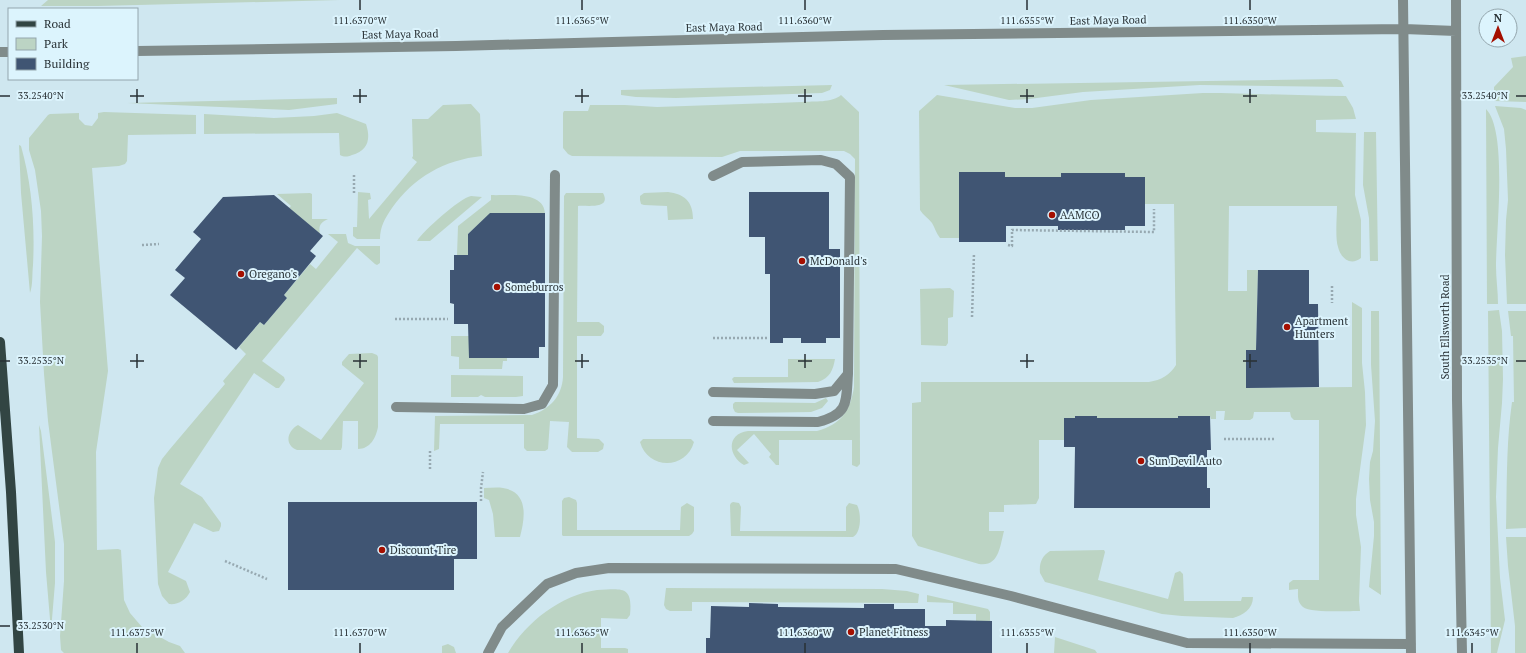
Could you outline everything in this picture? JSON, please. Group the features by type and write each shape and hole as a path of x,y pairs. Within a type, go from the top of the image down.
{"main road":[{"path":"0,342 11,492 19,653"}],"street":[{"path":"488,653 502,627 546,584 576,573 609,568 896,569 1011,596 1187,643 1411,648 1403,0"},
{"name":"South Ellsworth Road","path":"1456,0 1457,400 1462,653"},
{"name":"East Maya Road","path":"138,51 456,46 883,35 1404,29 1456,31"},
{"path":"713,176 742,162 821,160 836,164 850,177 848,374 846,405 832,418 818,422 713,421"},
{"path":"396,407 524,409 542,404 553,385 555,175"},
{"path":"713,392 815,394 834,391 848,374"}],"path":[{"path":"354,175 354,193"},
{"path":"1008,245 1012,246 1012,230 1154,232 1154,209"},
{"path":"142,245 159,244"},
{"path":"972,317 974,253"},
{"path":"1332,286 1332,303"},
{"path":"395,319 448,319"},
{"path":"713,338 769,338"},
{"path":"1224,439 1274,439"},
{"path":"430,451 430,471"},
{"path":"481,501 483,472"},
{"path":"225,561 267,580"}],"green space":[{"path":"48,0 340,0 41,6"},
{"path":"1526,56 1526,102 1494,101 1494,87 1513,67 1511,58"},
{"path":"1337,79 1341,81 1344,87 1200,85 1083,92 1009,100 944,85"},
{"path":"832,85 830,90 822,93 676,98 621,95 621,90"},
{"path":"1203,93 1346,96 1353,108 1356,119 1316,120 1316,132 1356,133 1355,195 1361,220 1361,258 1350,261 1344,258 1339,251 1336,227 1337,206 1229,206 1228,291 1247,291 1247,270 1258,270 1256,350 1246,350 1246,388 1352,387 1352,302 1362,308 1362,363 1366,425 1356,499 1356,515 1361,547 1360,611 1307,609 1303,607 1298,599 1298,589 1289,590 1289,583 1293,580 1319,580 1319,420 1294,420 1291,417 1290,412 1254,412 1253,418 1250,420 1224,420 1225,411 1216,411 1216,419 1211,419 1210,416 1178,416 1178,418 1097,418 1097,416 1075,416 1075,418 1064,418 1064,440 1039,440 1039,498 1036,504 1004,505 1004,512 989,512 989,531 1004,531 1000,549 995,559 986,564 979,564 918,546 912,536 912,403 921,402 921,382 1149,382 1165,376 1171,372 1176,365 1174,204 1145,204 1145,177 1125,177 1124,173 1062,173 1061,177 1005,177 1005,172 959,172 959,238 940,238 932,223 920,210 919,111 937,95 1015,108 1032,108 1091,100"},
{"path":"841,95 859,112 860,464 857,467 852,465 852,440 779,440 779,465 776,465 769,457 771,454 754,434 737,450 749,463 744,465 732,451 733,441 736,436 741,433 748,431 817,431 838,421 847,410 850,403 854,387 855,159 844,151 740,151 722,157 572,156 563,148 563,113 564,111 588,111 590,105 657,107 817,101 837,98"},
{"path":"337,98 337,104 289,110 127,103"},
{"path":"471,104 480,114 482,156 455,161 443,166 420,179 410,187 389,212 382,227 380,239 357,239 353,236 353,227 357,227 358,192 370,193 371,199 368,200 369,219 417,162 412,158 412,119 428,119 443,105"},
{"path":"1495,106 1521,108 1526,110 1526,304 1507,304 1505,255 1508,200 1506,149 1504,129"},
{"path":"1486,109 1493,121 1497,138 1499,160 1499,208 1496,266 1498,304 1487,304"},
{"path":"79,113 79,119 85,125 92,126 98,118 98,113 196,115 196,134 128,135 127,161 125,164 119,166 92,168 108,371 96,452 97,550 121,550 124,600 130,613 142,627 169,642 180,646 185,653 64,653 61,650 60,636 64,581 64,544 48,421 44,374 40,302 42,236 41,211 35,170 29,150 29,138 50,114"},
{"path":"337,113 366,124 368,139 367,144 362,151 347,156 340,155 339,133 204,134 204,114 274,118"},
{"path":"1364,132 1376,132 1378,261 1370,261 1369,218 1363,185"},
{"path":"19,145 21,146 25,161 32,205 34,250 30,293 21,193"},
{"path":"668,192 683,197 689,203 693,213 693,219 668,220 667,206 641,204 640,196 644,193"},
{"path":"566,193 603,193 605,198 604,202 597,206 578,206 577,322 599,322 604,326 604,332 601,336 577,336 577,438 599,439 604,444 603,449 598,452 572,452 567,447 569,422 550,421 548,449 545,451 527,451 524,448 524,424 440,424 439,449 434,451 435,416 532,415 544,409 554,401 557,396 563,377 564,196"},
{"path":"277,194 312,194 312,219 328,219 321,225 319,229 320,234 289,208 291,206"},
{"path":"491,195 531,197 543,206 545,213 490,214 468,234 468,255 457,255 458,226 491,200"},
{"path":"471,196 482,197 430,241 417,241 426,230 442,216 459,202"},
{"path":"328,234 346,234 348,243 355,246 380,246 380,263 377,265 375,264 357,248 262,361 284,377 285,380 279,388 276,388 254,373 180,484 202,497 221,523 221,526 219,531 213,532 194,523 168,572 186,581 190,592 176,604 169,604 162,596 158,584 154,498 158,468 162,459 225,384 223,381 246,354 239,347 260,322 264,325 287,298 284,295 310,264 316,269 338,242"},
{"path":"950,288 954,291 953,317 948,318 948,343 946,346 921,345 920,289"},
{"path":"1499,310 1502,331 1503,379 1496,497 1500,578 1505,620 1497,653 1491,653 1488,311"},
{"path":"1371,311 1379,311 1381,595 1369,587 1374,522 1370,500 1369,479 1375,421 1371,365"},
{"path":"1508,311 1526,311 1526,528 1506,529 1507,465 1512,402 1514,402 1513,336 1511,336"},
{"path":"451,336 469,336 469,358 507,358 507,361 503,361 502,369 459,369 459,357 451,356"},
{"path":"372,353 378,357 378,427 372,442 362,449 358,449 358,421 343,421 341,450 297,450 293,448 290,445 288,438 289,434 294,428 298,425 321,440 364,383 342,365 342,362 349,354"},
{"path":"788,359 835,359 828,376 818,382 734,383 732,379 734,377 788,377"},
{"path":"451,375 523,376 523,396 485,397 481,395 478,397 451,397"},
{"path":"826,398 828,401 822,408 811,412 738,413 735,412 733,408 733,404 735,402 815,403"},
{"path":"39,425 55,542 55,583 51,631 46,572"},
{"path":"643,439 691,439 694,442 690,451 683,458 676,462 667,463 658,462 644,451 640,442"},
{"path":"484,488 503,488 511,490 521,500 524,514 520,537 495,537 493,514 489,500 484,498"},
{"path":"569,497 576,500 577,503 577,530 680,530 681,507 687,503 694,507 694,531 689,536 563,536 562,501 564,498"},
{"path":"733,502 739,503 741,507 740,531 846,531 846,507 849,503 857,505 860,522 858,531 853,537 731,536 730,505"},
{"path":"1506,537 1526,537 1526,653 1515,653 1515,626"},
{"path":"1104,550 1105,552 1098,580 1168,599 1175,573 1180,571 1183,574 1184,601 1241,601 1242,597 1253,597 1253,601 1247,611 1233,618 1162,614 1045,582 1040,573 1042,560 1050,551"},
{"path":"666,588 882,589 907,591 919,594 918,603 692,602 692,611 670,611 666,609 664,605"},
{"path":"613,589 624,591 630,598 630,615 627,619 601,618 601,648 625,648 628,649 628,653 508,653 524,631 546,612 570,598 597,590"},
{"path":"927,595 988,609 990,612 990,621 976,621 976,614 953,614 953,603 927,602"},
{"path":"1055,637 1095,650 1097,653 1054,653"},
{"path":"448,644 454,647 456,653 442,653 442,646"}],"building":[{"name":"AAMCO","path":"959,172 1005,172 1005,177 1061,177 1061,173 1125,173 1125,177 1145,177 1145,226 1125,226 1125,230 1058,230 1058,226 1006,226 1006,242 959,242"},
{"name":"McDonald's","path":"749,192 829,192 829,249 840,249 840,338 826,338 826,343 801,343 801,338 783,338 783,343 770,343 770,274 765,274 765,237 749,237"},
{"name":"Oregano's","path":"274,195 323,236 310,251 316,256 284,295 287,298 264,325 260,322 236,350 170,295 185,278 175,270 201,239 193,232 223,197"},
{"name":"Someburros","path":"490,213 545,213 545,347 539,347 539,358 469,358 468,324 454,324 454,304 450,303 450,270 454,270 454,255 468,255 468,234"},
{"name":"Apartment Hunters","path":"1258,270 1309,270 1309,304 1318,304 1319,387 1246,388 1246,350 1256,350"},
{"name":"Sun Devil Auto","path":"1075,416 1097,416 1097,418 1178,418 1178,416 1210,416 1211,450 1207,450 1207,488 1210,488 1210,508 1074,508 1075,447 1064,447 1064,418 1075,418"},
{"name":"Discount Tire","path":"288,502 477,502 477,559 454,559 454,590 288,590"},
{"name":"Planet Fitness","path":"749,603 778,604 778,607 864,608 864,604 894,604 894,609 925,609 925,626 946,626 946,620 992,621 992,653 706,653 706,638 710,638 711,606 749,607"}],"place":[{"name":"AAMCO","path":"1052,215"},
{"name":"McDonald's","path":"802,261"},
{"name":"Oregano's","path":"241,274"},
{"name":"Someburros","path":"497,287"},
{"name":"Apartment Hunters","path":"1287,327"},
{"name":"Sun Devil Auto","path":"1141,461"},
{"name":"Discount Tire","path":"382,550"},
{"name":"Planet Fitness","path":"851,632"}]}
